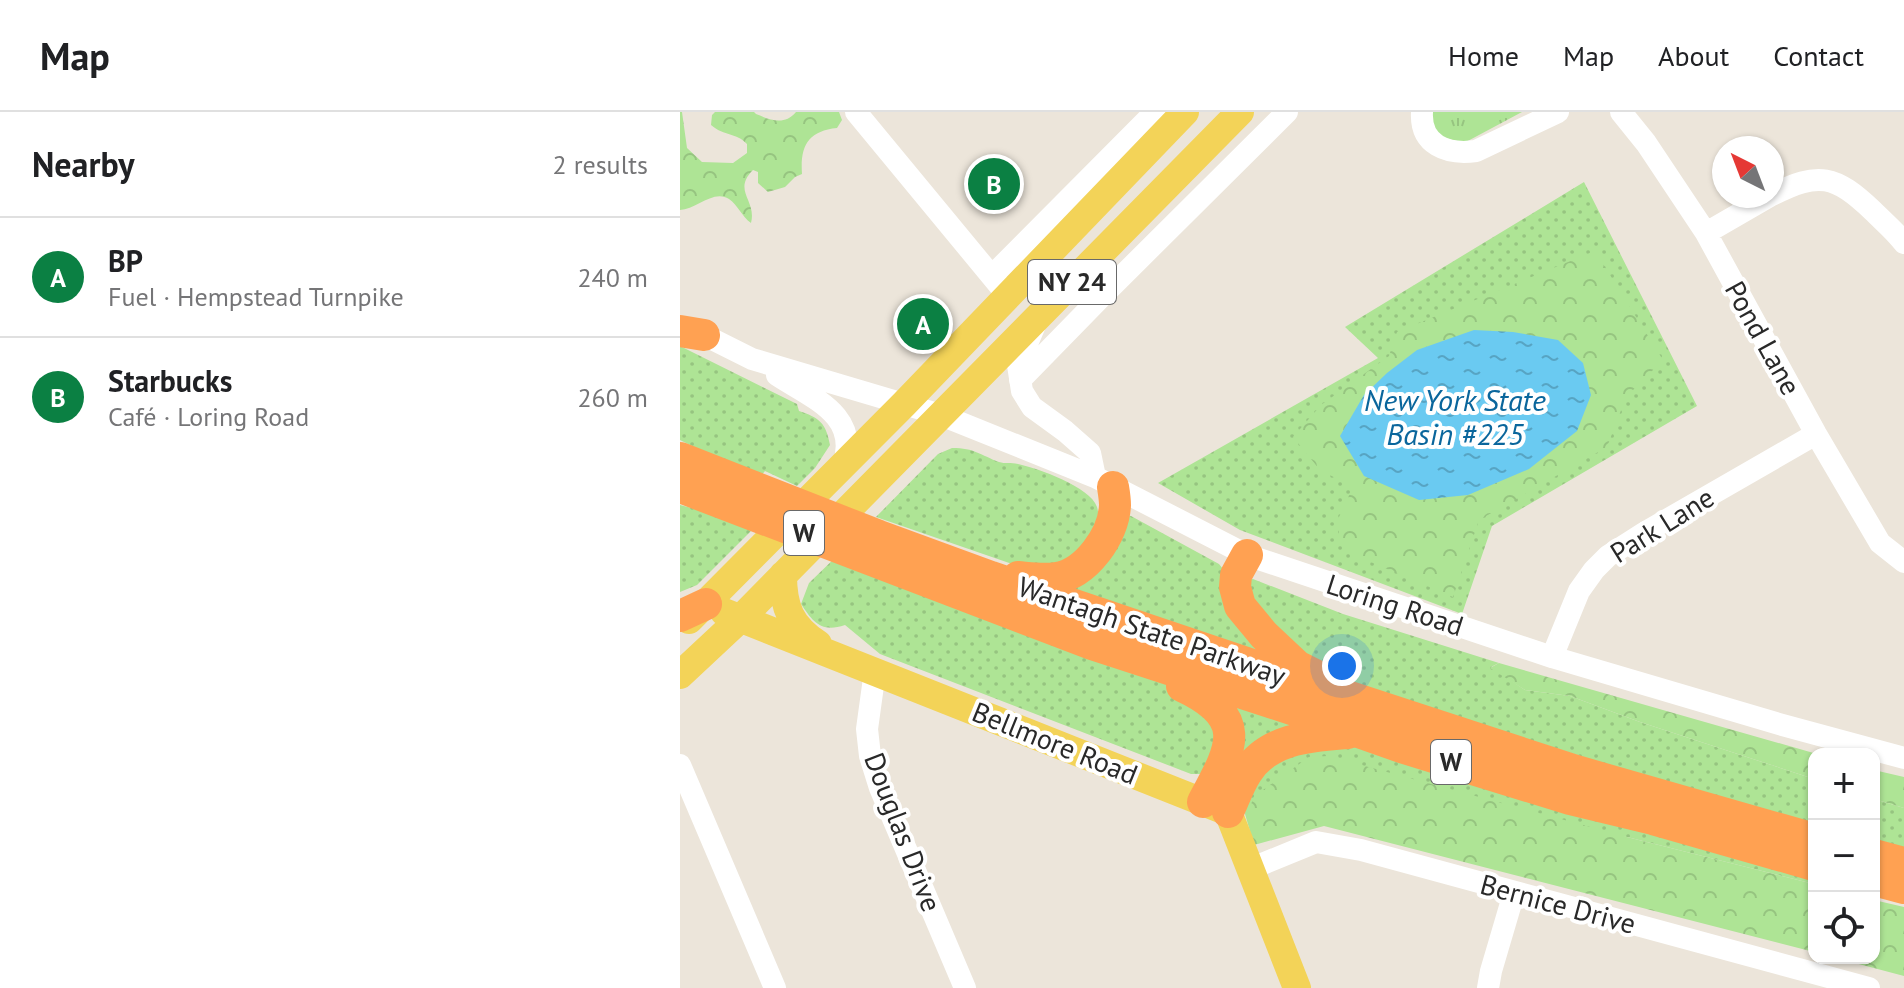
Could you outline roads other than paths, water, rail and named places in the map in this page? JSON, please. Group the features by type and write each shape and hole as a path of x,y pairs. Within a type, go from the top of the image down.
{"highway":[{"name":"Wantagh State Parkway","path":"680,458 1367,719 1401,747 1570,799 1808,863"},
{"path":"991,577 1056,578 1072,573 1091,559 1108,535 1115,507 1104,482"},
{"name":"Wantagh State Parkway","path":"680,487 1092,644 1367,719 1576,771 1808,837"},
{"path":"1247,555 1236,575 1235,587 1240,606 1264,635 1297,666 1367,719"},
{"path":"1092,644 1203,696 1215,706 1226,721 1230,736 1216,807"},
{"path":"1216,807 1256,761 1270,750 1301,737 1367,719"},
{"path":"1880,857 1904,863"},
{"path":"1880,882 1904,888"}],"main road":[{"name":"NY 24","path":"680,628 693,610 759,551 904,404 1000,286 1185,112"},
{"name":"NY 24","path":"680,675 741,618 1240,112"},
{"path":"788,570 784,597 794,621 803,634 839,658"},
{"name":"Bellmore Road","path":"693,610 741,618 1216,807"},
{"path":"1216,807 1250,869 1297,988"}],"street":[{"path":"856,112 1000,286 1155,112"},
{"path":"1020,380 1287,112"},
{"path":"1422,112 1422,125 1430,140 1451,152 1463,153 1476,151 1558,112"},
{"name":"Pond Lane","path":"1621,112 1646,143 1706,233 1816,434 1880,543 1904,562"},
{"path":"1784,189 1797,182 1817,179 1837,183 1854,194 1904,243"},
{"path":"1706,233 1750,208"},
{"path":"1042,312 1018,365 1022,391 1032,407 1090,453 1104,482"},
{"path":"688,330 752,359 831,410 847,438 843,466"},
{"name":"Loring Road","path":"752,359 941,415 1104,482 1247,555 1552,657 1904,758"},
{"name":"Park Lane","path":"1552,657 1579,591 1608,556 1816,434"},
{"name":"Douglas Drive","path":"875,671 867,729 870,756 880,788 965,988"},
{"path":"680,765 775,988"},
{"name":"Bernice Drive","path":"1250,869 1316,842 1361,850 1869,988"},
{"path":"1488,988 1514,893"}],"water":[{"name":"New York State Basin #225","path":"1474,330 1513,332 1558,340 1583,363 1591,395 1577,431 1529,469 1468,495 1419,500 1364,476 1340,436 1364,395 1417,350"}],"place":[{"name":"Starbucks","path":"994,184"},
{"name":"BP","path":"923,324"}]}
